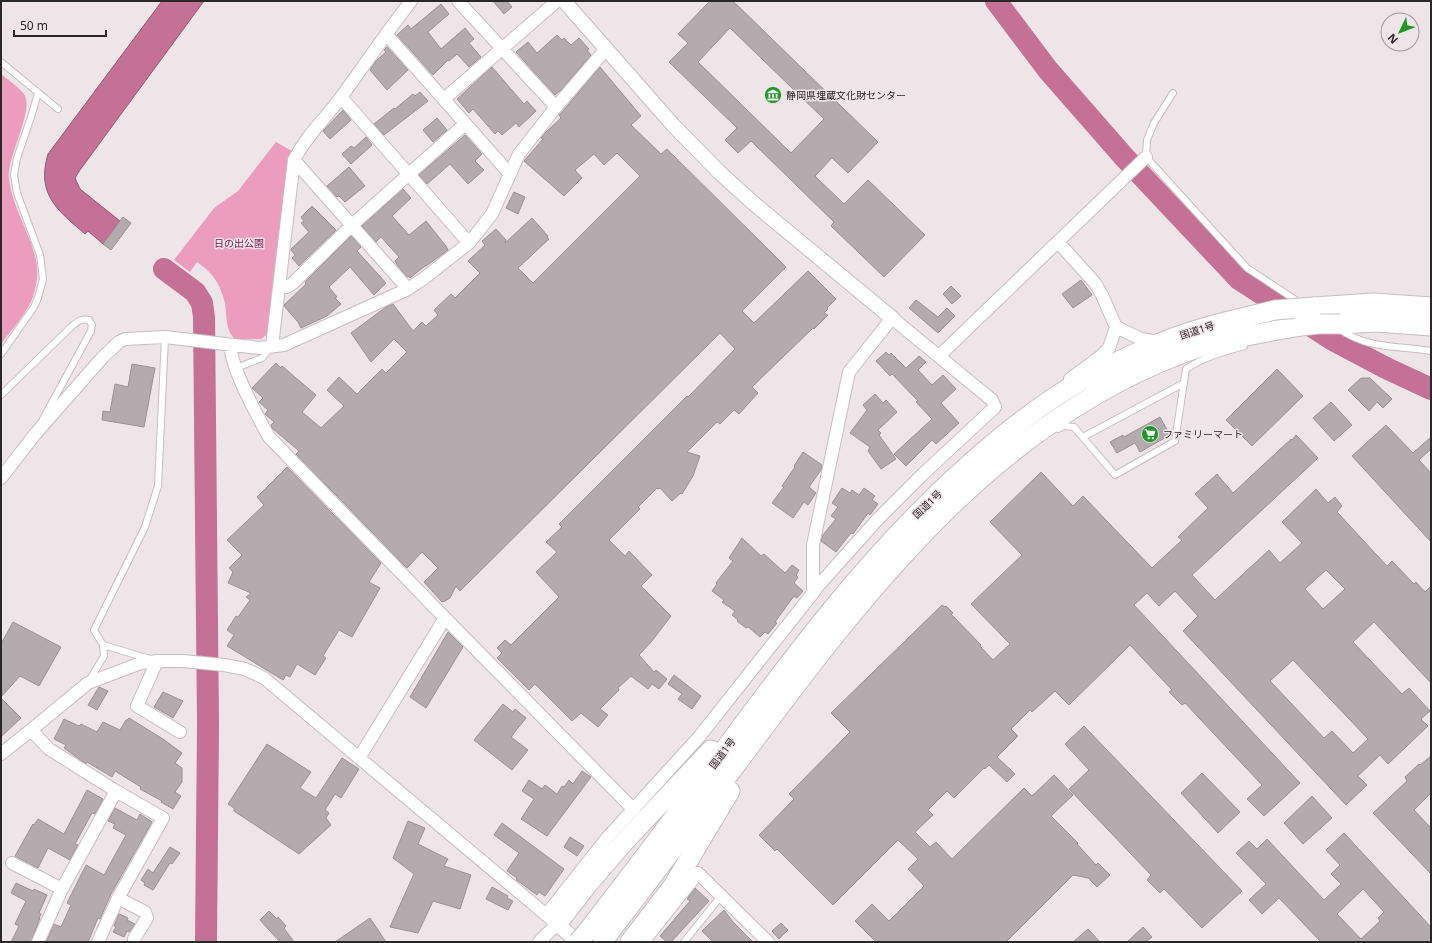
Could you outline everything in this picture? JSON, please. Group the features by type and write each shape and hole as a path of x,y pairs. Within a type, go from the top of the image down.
{"highway":[{"name":"国道1号","path":"586,940 782,703 842,626 908,549 978,480 1010,453 1048,425 1085,401 1152,366 1184,353 1219,342 1319,324 1324,316 1373,303 1431,307"},
{"name":"国道1号","path":"586,940 768,691 829,613 894,537 929,501 965,467 1037,409 1109,366 1161,342 1214,324 1275,310 1377,322 1431,326"},
{"path":"552,919 588,884 625,841 768,691"},
{"path":"630,942 673,886 782,703"}],"street":[{"path":"272,346 294,160 301,147 341,97 411,1"},
{"path":"458,1 556,107"},
{"path":"444,99 557,1"},
{"path":"539,942 552,919 607,838 699,737 813,593 878,519 923,474 995,407 992,400 758,207 719,172 673,126 564,1"},
{"path":"386,34 510,174"},
{"path":"1,478 36,433 103,356 119,342 125,339 165,337 184,338 259,348 284,345 408,289 423,279 469,243 492,214 519,154 556,107 606,49"},
{"path":"341,97 469,243"},
{"path":"279,287 286,287 292,282 352,225 465,124"},
{"path":"294,160 408,289"},
{"path":"938,356 1138,165"},
{"path":"1058,242 1095,283 1116,327 1140,339 1161,342"},
{"path":"813,593 813,545 849,372 892,318"},
{"path":"1037,409 1071,377 1101,356 1109,348 1116,327"},
{"path":"228,344 236,368 269,436 634,810"},
{"path":"359,758 445,618"},
{"path":"157,661 137,706 180,732"},
{"path":"1,754 88,683 141,663 157,661 183,661 224,664 245,669 264,678 552,919 586,940"},
{"path":"31,730 48,749 163,818 118,898 98,942"},
{"path":"38,942 62,889 116,791"},
{"path":"12,863 62,889"},
{"path":"643,942 698,873 768,942"},
{"path":"118,898 145,912 147,918 134,939 134,942"}],"lane":[{"path":"1,62 58,109"},
{"path":"1,354 34,307 43,279 40,255 17,193 14,175 16,158 32,117 38,93"},
{"path":"1173,93 1154,123 1138,165 1247,268 1324,316 1349,335 1369,344 1384,347 1409,347 1431,351"},
{"path":"1,395 78,321 84,319 89,320 92,324 91,331 50,404 36,433"},
{"path":"1259,340 1293,328"},
{"path":"88,683 104,656 103,645 94,630 145,527 158,486 165,337"},
{"path":"1010,453 1034,439 1064,426 1074,427 1115,475 1175,441 1186,369 1214,354 1252,343"},
{"path":"236,368 262,358 272,346"},
{"path":"1083,437 1184,384"},
{"path":"103,645 157,661"},
{"path":"684,942 721,896"}],"green space":[{"path":"1,74 22,91 26,101 26,111 9,170 9,179 15,204 35,255 37,282 31,302 1,344"},
{"name":"日の出公園","path":"276,142 292,151 268,334 261,339 235,339 228,327 225,303 216,280 197,262 190,272 174,260 214,208 238,191"}],"shaded area":[{"path":"162,1 204,1 75,178 80,189 120,221 103,244 88,231 85,234 58,209 52,200 47,191 45,180 45,168 48,154"}],"building":[{"path":"493,1 507,1 512,7 504,14"},
{"path":"710,1 733,1 878,142 848,173 832,158 815,176 844,204 868,180 925,235 884,277 831,226 834,222 751,141 738,153 725,140 737,128 669,62 688,43 678,34","holes":["730,28 824,119 791,153 698,62"]},
{"path":"441,4 449,14 428,32 441,49 465,28 474,39 469,43 481,57 469,67 457,54 449,61 448,60 433,75 397,35 408,25 411,29"},
{"path":"557,35 562,40 564,38 571,45 579,38 589,49 587,50 591,55 555,95 516,52 528,42 537,53"},
{"path":"387,47 408,70 387,90 370,70 376,61 386,52 384,50"},
{"path":"492,67 524,104 527,101 536,111 519,127 516,123 502,135 498,131 495,134 473,109 469,113 457,99"},
{"path":"600,67 641,116 631,125 661,154 667,149 786,267 742,311 754,323 808,271 836,299 824,313 828,315 752,387 758,393 739,414 734,410 720,424 717,422 687,452 700,456 693,476 682,494 681,493 672,501 660,488 657,488 638,507 640,509 609,540 625,556 629,551 652,575 641,586 671,616 639,655 654,672 656,670 667,679 659,689 652,684 648,689 631,676 618,688 619,690 600,709 608,715 598,727 581,713 572,721 535,684 529,690 497,658 502,653 497,648 505,640 511,645 559,597 536,572 557,552 546,542 562,527 559,524 735,349 720,333 460,591 456,586 450,598 442,602 424,582 438,568 422,552 407,568 296,454 299,451 272,428 271,425 274,422 265,414 268,410 259,402 263,398 252,388 276,363 281,368 282,366 316,395 302,412 321,428 344,406 327,390 339,377 357,394 382,369 386,373 407,352 394,339 371,362 351,333 386,307 393,304 413,331 422,322 426,326 438,315 434,310 451,294 455,298 480,273 468,261 485,245 482,241 496,229 506,240 505,243 532,218 549,239 518,268 533,283 640,176 617,153 604,165 594,154 575,170 582,178 564,196 524,161 543,139 541,138 546,132 561,118 559,115"},
{"path":"420,92 428,101 384,135 374,124 413,94 415,96"},
{"path":"343,110 351,120 330,139 323,131"},
{"path":"437,118 447,130 433,142 423,130"},
{"path":"465,135 482,154 475,161 484,170 468,184 450,164 427,184 419,175"},
{"path":"366,137 372,145 351,164 342,154 351,146 354,148"},
{"path":"349,167 365,186 345,202 339,196 337,197 327,186"},
{"path":"403,189 411,198 392,216 409,235 426,221 448,250 410,278 408,276 407,277 395,261 399,257 381,237 376,242 362,226"},
{"path":"514,192 525,197 518,214 506,208"},
{"path":"312,206 336,230 299,266 292,258 295,255 291,249 309,232 301,223 304,221 301,217"},
{"path":"123,217 131,223 111,250 103,244"},
{"path":"351,236 361,247 357,251 386,283 374,295 350,267 329,287 337,297 335,298 341,304 327,316 301,328 284,305"},
{"path":"1081,280 1092,295 1073,308 1062,294"},
{"path":"951,286 961,296 952,304 943,294"},
{"path":"916,300 938,317 947,308 955,316 938,333 909,308"},
{"path":"886,352 889,355 891,353 906,368 919,356 926,362 918,370 932,385 943,375 956,389 941,403 959,423 936,444 932,440 906,466 894,454 932,419 916,402 918,401 892,374 890,376 876,361"},
{"path":"132,364 155,368 144,427 102,420 103,411 110,412 115,384 128,387"},
{"path":"1277,369 1303,396 1252,446 1226,420"},
{"path":"1361,378 1370,378 1392,399 1383,408 1377,402 1369,411 1348,390"},
{"path":"875,394 883,403 886,400 897,412 878,430 881,433 879,435 896,459 881,469 868,451 870,447 850,433 867,410 863,405"},
{"path":"1331,402 1352,425 1334,441 1313,418"},
{"path":"1160,417 1170,435 1140,452 1135,443 1117,453 1110,442 1123,435 1124,437"},
{"path":"1386,425 1413,453 1431,437 1431,449 1419,460 1431,473 1431,542 1352,456"},
{"path":"1296,435 1318,458 1192,575 1215,600 1269,550 1280,563 1302,543 1282,522 1316,489 1328,503 1335,497 1342,506 1337,512 1387,566 1392,561 1414,584 1416,582 1425,592 1431,586 1431,683 1374,622 1353,642 1402,694 1409,688 1430,711 1421,719 1428,726 1388,764 1380,755 1358,776 1367,785 1346,805 1183,631 1198,616 1175,591 1159,606 1147,593 1134,605 1300,783 1264,816 1247,799 1262,785 1185,703 1182,705 1169,692 1172,690 1130,645 1069,705 1055,691 1032,712 1030,710 1011,729 1018,736 997,757 1015,774 1007,782 989,765 985,769 984,768 954,798 947,791 928,810 933,815 915,832 930,847 936,842 952,859 1024,788 1032,796 1054,775 1073,795 1051,816 1078,843 1077,844 1096,865 1098,863 1110,875 1097,887 1088,878 1073,875 1006,942 876,942 855,921 872,904 889,921 924,886 908,869 918,859 898,840 833,905 777,849 775,851 759,835 794,799 789,794 850,732 831,713 942,605 945,607 946,606 953,613 951,614 981,645 980,646 993,660 1010,644 971,604 1022,555 990,522 1041,472 1073,506 1083,496 1152,568 1182,540 1178,537 1208,508 1195,494 1217,474 1233,493 1291,439 1292,440","holes":["1326,570 1345,589 1323,609 1305,589","1293,660 1368,739 1353,753 1332,731 1324,738 1270,681"]},
{"path":"803,452 822,465 821,470 809,487 816,493 808,505 804,502 793,518 772,503 784,487 782,486"},
{"path":"287,467 381,563 369,582 380,588 352,637 339,630 323,656 326,658 315,675 297,664 290,677 286,675 283,680 227,646 234,635 227,630 236,616 238,617 250,600 246,597 251,593 228,583 233,572 229,568 242,555 227,540 264,505 257,497"},
{"path":"842,488 850,493 852,490 859,495 864,488 875,496 872,500 878,504 870,515 868,513 853,534 851,533 836,552 821,541 822,536 836,519 831,516 838,507 832,503"},
{"path":"742,538 761,556 764,554 785,573 792,565 799,570 796,575 798,577 794,583 803,591 797,598 794,596 775,622 777,623 768,634 765,632 760,637 748,627 746,628 737,621 738,620 732,615 735,611 722,602 724,600 712,591 717,584 716,583 733,561 729,558"},
{"path":"13,622 61,647 39,686 20,676 1,697 1,644"},
{"path":"448,632 463,647 426,708 410,697"},
{"path":"674,675 701,696 692,709 678,699 682,694 668,684"},
{"path":"99,687 108,691 97,710 88,705"},
{"path":"163,692 183,701 173,718 154,707"},
{"path":"1,698 21,718 1,737"},
{"path":"503,704 513,712 515,709 526,718 511,737 528,750 512,770 474,740"},
{"path":"129,718 163,739 182,753 175,763 182,768 182,782 175,792 181,796 173,809 140,789 141,787 115,771 112,777 87,762 86,764 64,748 66,745 54,739 64,719 79,726 81,724 97,732 103,722 120,730"},
{"path":"1084,726 1242,891 1202,928 1164,889 1160,893 1147,880 1151,875 1069,789 1089,770 1065,744"},
{"path":"267,744 311,772 300,788 316,798 342,758 359,769 341,798 335,794 325,810 329,813 326,818 331,825 299,854 234,811 234,808 228,804"},
{"path":"1431,756 1431,793 1414,810 1431,828 1431,874 1373,813 1407,781 1405,777 1419,764 1420,765"},
{"path":"582,771 591,777 547,836 521,819 534,799 522,791 529,780 542,789 545,785 557,794 562,786 564,787 569,780 573,784"},
{"path":"1202,773 1240,812 1218,833 1181,793"},
{"path":"87,790 103,799 95,814 92,813 75,844 78,845 70,860 48,848 38,868 15,856 33,824 34,825 38,819 64,834"},
{"path":"1312,796 1332,818 1303,844 1284,823"},
{"path":"115,808 137,820 140,814 152,822 111,894 100,919 98,918 88,942 46,942 54,924 61,927 71,905 67,903 86,865 104,875 126,835 113,828 115,824 108,821"},
{"path":"408,821 425,828 418,844 448,859 444,866 471,875 460,909 433,901 418,933 390,927 414,874 393,858"},
{"path":"502,823 564,869 545,896 539,892 537,895 516,880 517,878 507,871 519,853 494,835"},
{"path":"1344,833 1431,927 1431,942 1321,942 1279,898 1262,914 1249,900 1266,884 1236,853 1249,841 1257,849 1267,839 1324,900 1341,884 1331,874 1340,865 1326,850","holes":["1363,889 1384,912 1378,918 1380,921 1361,939 1337,914"]},
{"path":"570,837 584,846 577,856 564,847"},
{"path":"170,847 180,853 172,864 170,863 153,890 144,885 145,883 141,880 148,869 153,873"},
{"path":"16,883 33,891 34,889 47,895 39,913 41,914 40,918 31,942 11,942 19,926 15,924 26,901 11,893"},
{"path":"492,887 508,896 507,898 513,901 508,910 486,899"},
{"path":"695,888 709,901 671,942 667,942 660,936 690,901 687,899"},
{"path":"724,910 733,922 753,942 713,942 702,931"},
{"path":"269,911 277,919 278,917 286,926 284,928 294,942 280,942 260,920"},
{"path":"119,914 128,918 127,920 135,924 129,932 127,931 124,937 113,932 116,927 114,926"},
{"path":"370,918 386,942 335,942"},
{"path":"781,923 788,930 779,939 772,931"},
{"path":"1143,927 1152,937 1146,942 1127,942"},
{"path":"1088,929 1100,942 1073,942"}],"waterway":[{"path":"996,1 1048,70 1125,158 1239,279 1333,340 1386,368 1431,389"},
{"path":"164,269 195,292 202,303 204,317 208,725 206,942"}],"place":[{"name":"静岡県埋蔵文化財センター","path":"773,95"},
{"name":"ファミリーマート","path":"1150,434"}]}
